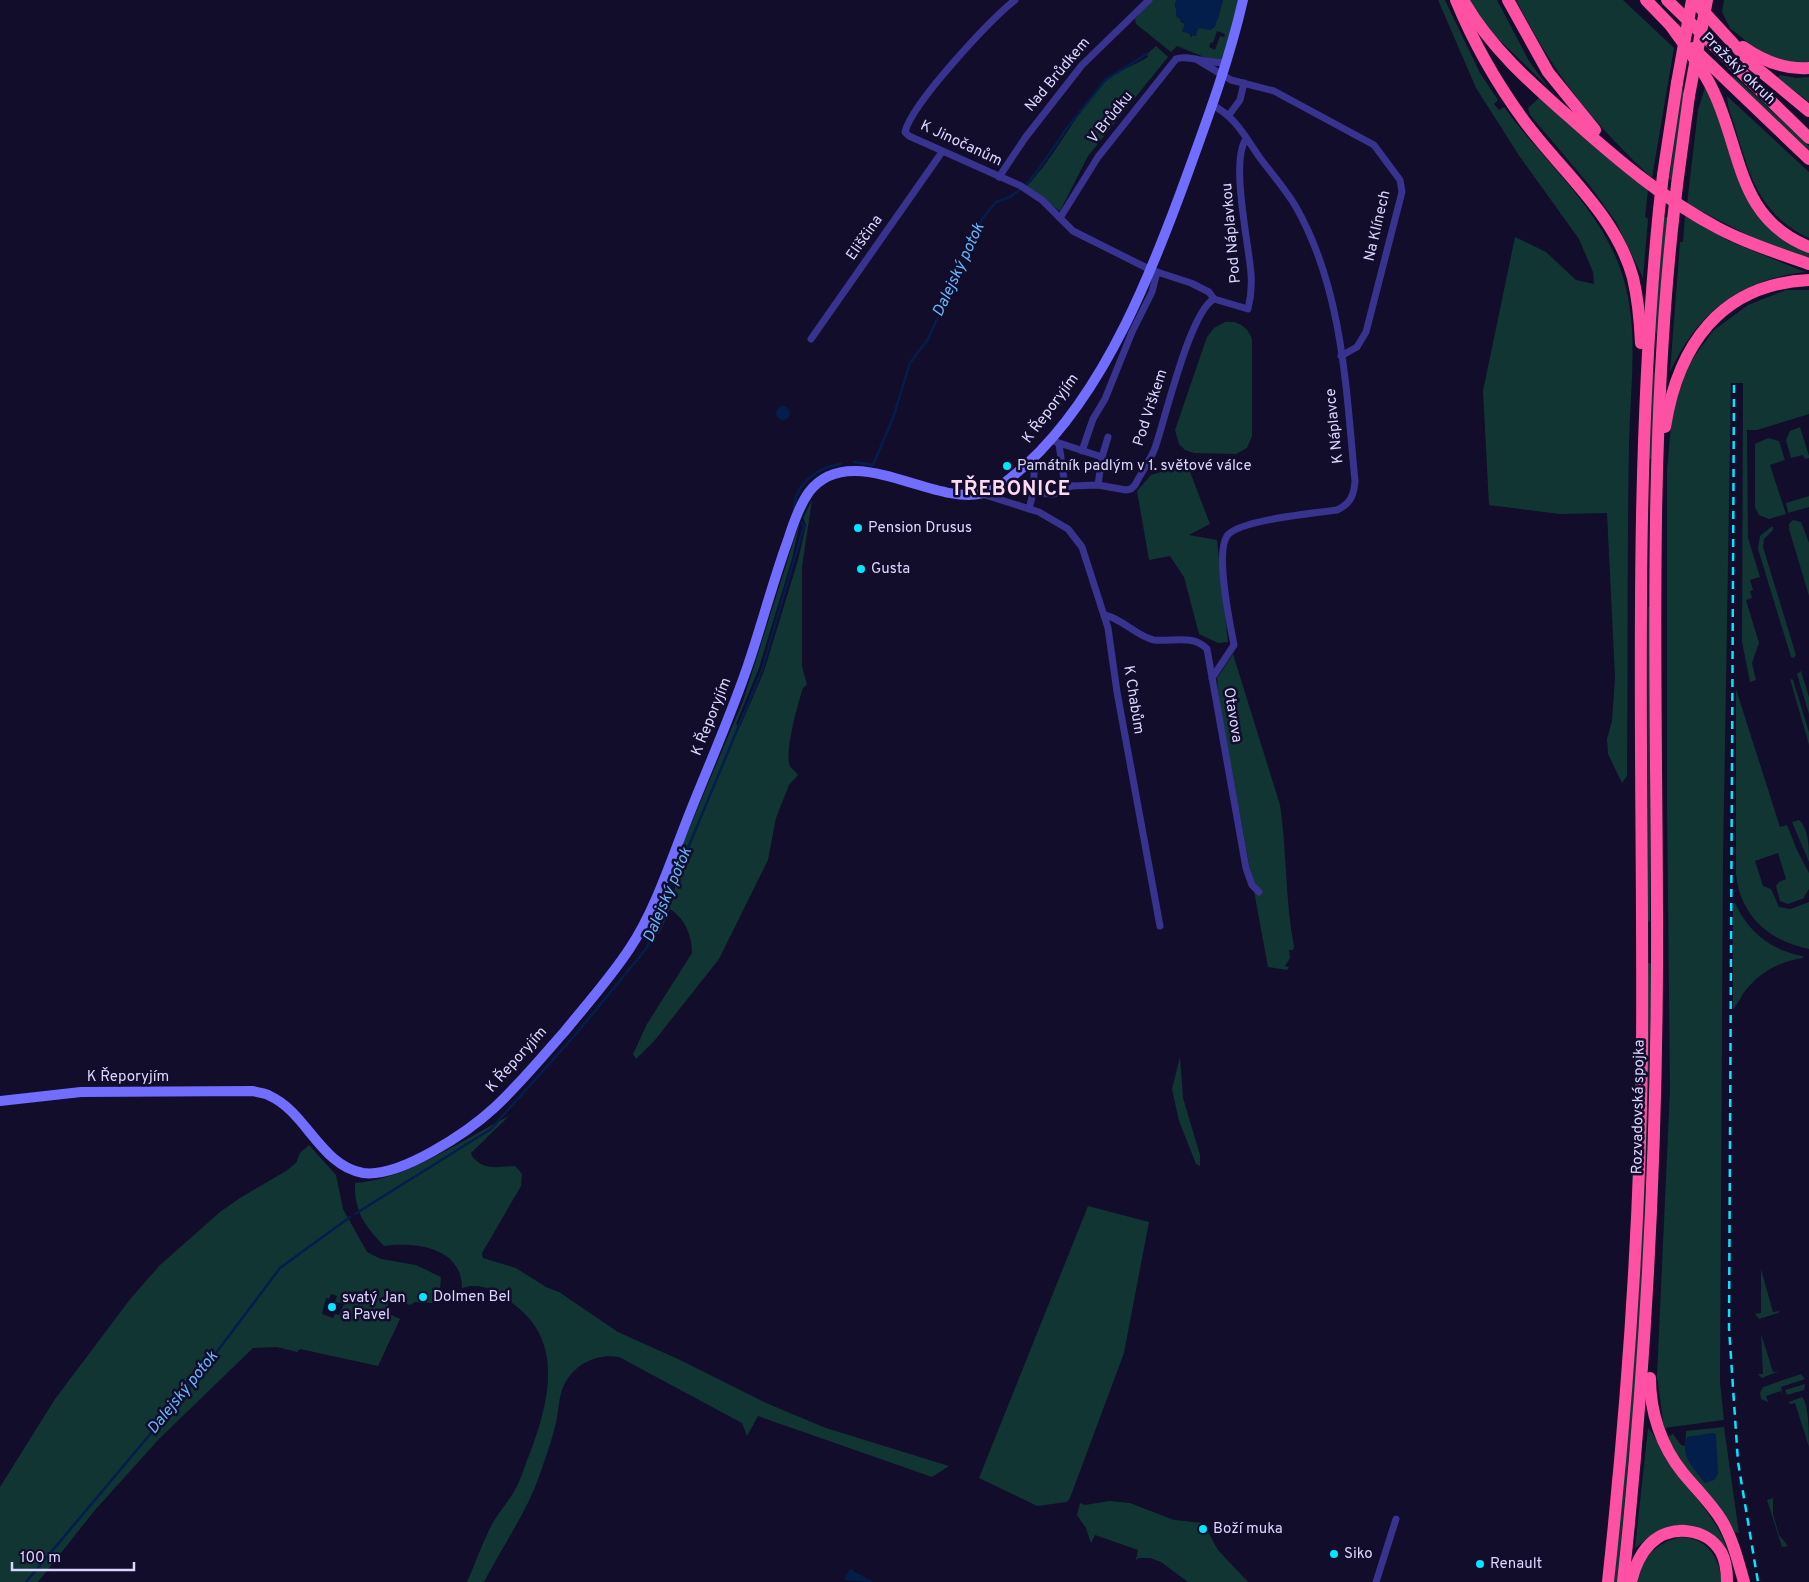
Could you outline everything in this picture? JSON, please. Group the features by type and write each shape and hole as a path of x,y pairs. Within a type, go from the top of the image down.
{"highway":[{"path":"1456,0 1471,34 1503,91 1527,124 1595,206 1610,228 1625,256 1633,279 1638,312 1644,410"},
{"path":"1463,0 1483,31 1516,69 1608,151 1650,184 1719,229 1809,264"},
{"path":"1508,0 1532,47 1567,97 1603,138 1650,184"},
{"name":"Pražský okruh","path":"1646,0 1809,159"},
{"name":"Pražský okruh","path":"1667,0 1809,138"},
{"path":"1644,410 1650,299 1658,210 1677,83 1693,0"},
{"path":"1693,0 1752,64 1809,111"},
{"path":"1657,476 1663,337 1673,220 1689,96 1707,0"},
{"path":"1699,44 1714,0"},
{"path":"1715,22 1744,47 1768,62 1787,68 1809,68"},
{"path":"1671,26 1714,92 1738,167 1756,204 1780,230 1809,247"},
{"path":"1657,476 1675,382 1686,354 1701,332 1725,309 1749,294 1781,283 1809,280"},
{"name":"Rozvadovská spojka","path":"1608,1582 1627,1385 1639,1169 1642,938 1641,634 1644,410"},
{"name":"Rozvadovská spojka","path":"1623,1582 1634,1480 1648,1298 1654,1164 1657,974 1655,631 1657,476"},
{"path":"1648,1298 1650,1391 1655,1421 1674,1462 1721,1520 1736,1555 1744,1582"},
{"path":"1630,1582 1638,1561 1650,1544 1665,1534 1682,1531 1701,1534 1716,1546 1725,1562 1728,1582"},
{"path":"1736,1555 1737,1582"}],"street":[{"name":"K Jinočanům","path":"1015,0 982,30 920,104 905,132 909,136 942,152 1023,187 1042,200 1079,234 1154,271"},
{"name":"Nad Brůdkem","path":"999,177 1030,131 1082,65 1149,0"},
{"name":"K Řeporyjím","path":"0,1101 81,1092 253,1091 271,1096 286,1107 338,1162 350,1169 364,1173 393,1168 426,1154 453,1140 480,1121 518,1085 587,1005 630,948 640,931 665,876 748,666 790,532 812,488 823,479 836,474 860,472 951,492 968,495 982,494 1009,480 1035,456 1055,442 1107,356 1154,271 1223,77 1243,0"},
{"name":"V Brůdku","path":"1060,218 1098,156 1176,59 1185,57 1214,63 1227,62"},
{"path":"1199,61 1223,77"},
{"name":"Na Klínech","path":"1223,77 1274,91 1374,145 1400,180 1402,192 1366,332 1357,347 1341,356"},
{"path":"1229,115 1240,100 1244,83"},
{"name":"K Náplavce","path":"1212,105 1229,115 1290,199 1310,237 1330,291 1341,356 1352,444 1354,492 1346,506 1337,510 1268,520 1233,531 1227,535 1222,555 1234,645 1212,678"},
{"name":"Pod Náplavkou","path":"1154,271 1191,282 1210,292 1214,299 1248,309 1251,273 1244,223 1240,153 1246,139"},
{"name":"Eliščina","path":"811,339 942,152"},
{"name":"K Řeporyjím","path":"1082,451 1093,419 1105,399 1132,332 1152,292 1154,271"},
{"name":"Pod Vrškem","path":"1033,493 1054,494 1064,491 1071,486 1098,485 1126,490 1131,489 1135,485 1155,449 1176,376 1195,330 1206,306 1214,299"},
{"path":"1098,485 1102,457 1108,437"},
{"path":"1055,442 1102,457"},
{"path":"1055,442 1064,479 1071,486"},
{"path":"1029,509 1033,493 1035,456"},
{"name":"K Chabům","path":"982,494 1029,509 1068,529 1082,547 1105,615 1160,926"},
{"name":"Otavova","path":"1105,615 1118,619 1150,638 1195,641 1203,644 1209,655 1246,868 1252,885 1260,892"},
{"path":"1376,1582 1396,1519"}],"green space":[{"path":"1152,0 1176,0 1175,6 1181,22 1185,24 1182,31 1190,34 1191,38 1192,35 1195,36 1198,28 1218,18 1223,0 1238,0 1231,38 1222,60 1214,61 1177,46 1171,52 1136,24 1135,19","holes":["1217,31 1225,34 1224,37 1220,36 1215,50 1209,47 1211,42 1213,43"]},
{"path":"1438,0 1445,0 1480,73 1498,100 1494,104 1499,110 1504,107 1583,202 1597,222 1619,265 1626,287 1630,309 1633,354 1628,486 1627,776 1622,783 1608,754 1607,739 1612,721 1615,677 1607,513 1560,514 1489,505 1483,391 1515,237 1546,252 1576,280 1594,284 1593,272 1579,239 1520,157 1476,88"},
{"path":"1468,0 1497,0 1529,61 1548,87 1494,35"},
{"path":"1516,0 1623,0 1674,48 1652,178 1630,158 1575,96 1544,51"},
{"path":"1724,0 1809,0 1809,65 1784,64 1753,47 1730,28 1722,12"},
{"path":"1156,46 1168,57 1088,156 1060,211 1026,187 1047,162 1084,107 1105,82 1148,57 1147,54"},
{"path":"1732,74 1809,146 1809,151 1730,76"},
{"path":"1780,75 1796,78 1809,77 1809,102 1777,78"},
{"path":"1705,87 1716,103 1749,201 1809,251 1809,260 1775,249 1687,204 1698,110"},
{"path":"1682,88 1685,92 1672,181 1669,179"},
{"path":"1727,96 1809,172 1809,238 1780,219 1769,208 1761,195 1748,167 1729,110"},
{"path":"1540,97 1648,190 1645,217 1648,219 1643,278 1616,222 1590,186 1530,115 1528,108"},
{"path":"1685,215 1729,241 1805,272 1781,276 1760,283 1741,291 1723,302 1694,332 1670,372 1680,242 1683,242"},
{"path":"1664,217 1668,218 1658,335 1654,333"},
{"path":"1786,290 1809,290 1809,414 1757,430 1747,430 1748,538 1760,577 1750,580 1753,590 1750,591 1752,598 1746,600 1759,643 1752,663 1756,680 1750,682 1742,642 1743,383 1731,383 1723,863 1720,1382 1724,1420 1664,1428 1657,1376 1670,1090 1667,803 1667,470 1672,414 1688,365 1714,330 1748,305"},
{"path":"1225,322 1234,322 1242,325 1252,339 1252,436 1247,448 1236,454 1194,453 1185,450 1179,444 1175,430 1207,337 1214,328"},
{"path":"1654,372 1652,459 1649,459 1652,373"},
{"path":"1800,427 1809,456 1809,458 1805,459 1803,455 1791,458 1786,440 1790,431"},
{"path":"1768,438 1779,441 1785,460 1770,465 1786,514 1769,519 1759,515 1755,507 1755,444"},
{"path":"1187,464 1210,524 1189,535 1217,540 1228,642 1218,643 1199,634 1184,577 1170,556 1149,560 1137,491 1151,475"},
{"path":"1809,496 1809,507 1788,513 1786,503"},
{"path":"812,500 802,567 802,666 807,685 803,688 798,705 789,750 790,766 798,775 789,785 776,818 768,860 719,959 655,1040 636,1059 633,1054 647,1024 692,953 691,940 687,928 670,909 659,934 656,933 687,859 682,857 652,931 648,929 649,924 743,701 800,521 792,559 759,668 736,724 740,727 764,671 798,560 806,525 803,518"},
{"path":"1793,520 1801,522 1809,543 1809,596 1789,529 1789,524"},
{"path":"1773,527 1773,530 1764,539 1763,547 1796,655 1794,658 1791,657 1758,549 1760,536"},
{"path":"1647,607 1650,607 1650,923 1648,921"},
{"path":"1233,654 1280,805 1294,947 1293,950 1289,950 1290,958 1285,966 1289,967 1287,970 1268,967 1219,701 1217,678"},
{"path":"1801,671 1809,697 1809,714 1797,674"},
{"path":"1790,679 1793,680 1809,732 1809,745"},
{"path":"1736,689 1780,827 1787,825 1809,873 1809,889 1805,898 1788,904 1780,901 1776,886 1779,882 1786,879 1778,853 1755,861 1763,886 1771,889 1779,907 1790,909 1809,902 1809,949 1782,940 1760,925 1751,915 1739,890 1736,875"},
{"path":"1799,820 1807,834 1809,862 1792,822"},
{"path":"1735,903 1747,923 1762,939 1771,945 1803,956 1803,958 1778,965 1764,973 1752,983 1733,1009 1733,904"},
{"path":"1648,963 1652,964 1641,1326 1617,1582 1614,1582 1637,1325 1645,1167"},
{"path":"1180,1057 1183,1098 1200,1155 1200,1166 1196,1164 1179,1121 1172,1089"},
{"path":"509,1116 471,1153 476,1161 481,1164 491,1167 515,1166 522,1174 521,1186 482,1253 483,1258 516,1268 546,1287 559,1292 618,1332 678,1359 766,1403 826,1428 949,1466 932,1477 758,1416 747,1436 742,1423 619,1357 596,1358 581,1365 565,1383 561,1393 553,1433 535,1488 484,1582 467,1582 491,1526 516,1488 537,1434 546,1395 547,1356 541,1338 531,1321 516,1306 484,1287 470,1286 462,1288 460,1274 454,1264 445,1256 435,1250 422,1247 409,1245 384,1246 371,1232 362,1218 356,1202 355,1183 394,1175 414,1167"},
{"path":"309,1145 336,1175 343,1209 367,1252 381,1259 416,1265 441,1277 440,1289 433,1303 415,1302 410,1305 400,1301 389,1302 385,1312 400,1319 378,1366 300,1349 297,1352 277,1347 253,1348 159,1439 95,1510 38,1582 0,1582 0,1487 55,1399 131,1298 160,1265 220,1212 296,1163 300,1153","holes":["331,1294 337,1296 335,1302 344,1304 339,1315 335,1314 333,1318 322,1314 326,1298 329,1299"]},
{"path":"1088,1206 1149,1222 1124,1353 1070,1498 1067,1502 1037,1506 979,1478"},
{"path":"1761,1269 1773,1312 1780,1311 1759,1319 1755,1314 1761,1313"},
{"path":"1761,1334 1773,1372 1779,1371 1762,1378 1758,1374 1763,1374"},
{"path":"1801,1374 1805,1379 1781,1387 1783,1396 1781,1391 1766,1396 1768,1402 1761,1399 1760,1393 1763,1387"},
{"path":"1805,1384 1804,1390 1787,1395 1785,1390"},
{"path":"1802,1397 1807,1413 1809,1447 1795,1403 1790,1404 1789,1402"},
{"path":"1724,1427 1739,1533 1734,1532 1679,1460 1667,1437 1673,1434 1681,1445 1685,1446 1685,1458 1686,1431"},
{"path":"1648,1428 1667,1461 1719,1530 1731,1563 1734,1582 1732,1582 1732,1572 1698,1527 1687,1525 1655,1533 1635,1548"},
{"path":"1773,1498 1773,1514 1779,1535 1788,1546 1782,1547 1767,1500"},
{"path":"1109,1501 1130,1503 1174,1520 1203,1523 1218,1550 1248,1582 1188,1582 1161,1562 1150,1558 1139,1558 1136,1560 1138,1550 1095,1535 1091,1543 1086,1528 1077,1515 1080,1503 1085,1505"},
{"path":"1682,1537 1699,1542 1711,1551 1721,1573 1722,1582 1634,1582 1641,1565 1652,1552 1665,1542"}],"water":[{"path":"1176,0 1223,0 1215,27 1210,30 1198,28 1196,36 1182,31 1185,24 1176,16"},
{"path":"783,406 788,408 790,413 788,418 783,420 778,418 776,413 778,408"},
{"path":"1716,1434 1718,1474 1714,1480 1705,1483 1689,1462 1685,1451 1685,1444 1687,1437"},
{"path":"850,1569 873,1582 844,1580"}],"waterway":[{"name":"Dalejský potok","path":"854,462 873,465 893,418 910,363 928,339 982,219 996,202 1010,197 1026,185 1067,128 1106,79 1147,54"},
{"name":"Dalejský potok","path":"794,510 798,492 809,478 824,469 841,464"},
{"name":"Dalejský potok","path":"355,1214 491,1129 575,1035 646,949 762,670 804,526 802,523"},
{"name":"Dalejský potok","path":"26,1582 194,1382 280,1268 350,1217"}],"railway":[{"path":"1734,385 1729,1328 1738,1462 1758,1582"}],"place":[{"name":"Památník padlým v 1. světové válce","path":"1007,466"},
{"name":"Pension Drusus","path":"858,528"},
{"name":"Gusta","path":"861,569"},
{"name":"Dolmen Bel","path":"423,1297"},
{"name":"svatý Jan a Pavel","path":"332,1307"},
{"name":"Boží muka","path":"1203,1529"},
{"name":"Siko","path":"1334,1554"},
{"name":"Renault","path":"1480,1564"}],"district":[{"name":"TŘEBONICE","path":"1011,490"}]}
